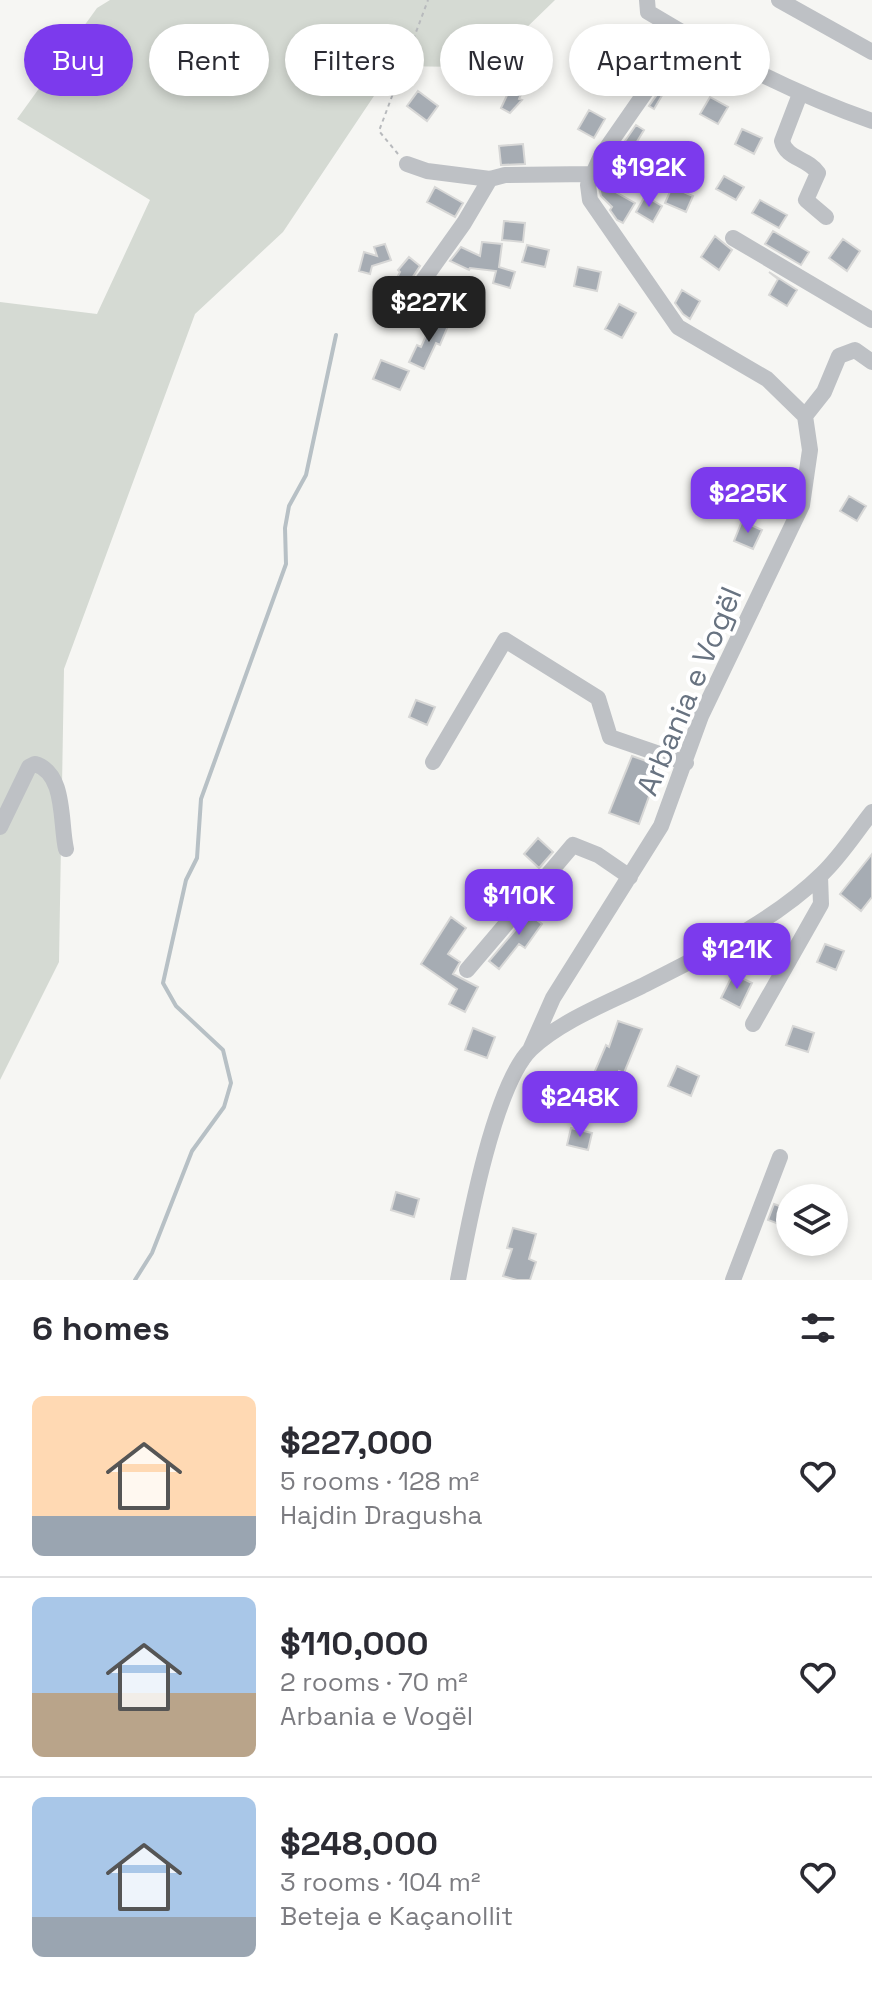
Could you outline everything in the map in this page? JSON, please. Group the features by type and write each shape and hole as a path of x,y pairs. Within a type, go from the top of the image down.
{"street":[{"path":"647,0 648,12 667,24"},
{"path":"779,0 872,52"},
{"path":"770,79 800,94 872,121"},
{"path":"800,94 782,141 788,153 814,167 818,173 806,200 826,217"},
{"path":"643,96 591,174 588,185 590,200 678,327 767,379 805,416 824,392 839,356 855,350 872,362"},
{"path":"407,164 427,171 490,179 505,175 591,174"},
{"path":"422,282 464,223 490,179"},
{"path":"733,238 872,320"},
{"name":"Arbania e Vogël","path":"458,1280 473,1202 500,1111 515,1073 530,1050 553,998 661,826 701,716 802,505 810,450 805,416"},
{"path":"433,762 505,640 598,698 610,737 686,763"},
{"path":"0,827 29,767 35,764 41,766 56,783 66,849"},
{"path":"530,1050 566,1024 716,947 791,901 820,876 869,823"},
{"path":"467,970 573,845 598,855 630,877"},
{"path":"753,1024 821,904 820,876"},
{"path":"733,1280 780,1157"}],"path":[{"path":"407,164 379,131 428,0"}],"shaded area":[{"path":"110,0 555,0 530,24 440,24 440,67 424,66 424,24 285,24 285,96 374,96 283,232 195,314 64,669 59,962 0,1080 0,302 97,314 150,200 17,119 34,96 133,96 133,24 85,24 97,8"}],"building":[{"path":"414,96 424,96 438,106 427,121 407,106"},
{"path":"507,96 520,96 522,100 510,113 501,108"},
{"path":"656,96 662,96 654,109 649,106"},
{"path":"710,97 728,107 718,124 700,114"},
{"path":"589,110 605,119 594,138 578,129"},
{"path":"636,125 644,130 624,163 614,157"},
{"path":"742,129 762,138 754,154 735,144"},
{"path":"523,144 525,164 501,165 499,146"},
{"path":"724,176 744,187 736,200 716,189"},
{"path":"603,178 615,186 612,190 635,203 623,223 617,220 610,210 612,207 601,196 599,187"},
{"path":"435,187 463,203 455,217 427,202"},
{"path":"672,187 693,196 686,212 665,203"},
{"path":"645,196 662,206 653,222 636,212"},
{"path":"760,200 787,215 779,228 752,213"},
{"path":"504,221 525,223 523,242 502,240"},
{"path":"773,231 809,252 801,265 765,244"},
{"path":"715,236 732,250 719,270 701,257"},
{"path":"843,239 860,251 847,271 829,258"},
{"path":"482,242 502,244 499,267 515,272 510,288 493,283 496,271 469,270 450,261 461,247 480,256"},
{"path":"385,244 391,260 372,266 370,274 359,271 364,252 377,256 374,247"},
{"path":"527,245 549,250 545,267 522,262"},
{"path":"409,257 420,266 404,290 401,302 388,295 400,272 398,270"},
{"path":"578,267 601,272 597,291 574,286"},
{"path":"769,272 797,290 787,306 769,295 778,279"},
{"path":"682,290 700,301 690,319 675,303"},
{"path":"619,304 636,313 622,338 605,329"},
{"path":"433,320 448,326 424,369 409,362 417,345 421,347"},
{"path":"381,360 409,371 400,390 373,379"},
{"path":"849,496 866,506 857,521 840,511"},
{"path":"742,521 762,530 753,549 734,541"},
{"path":"416,700 435,707 427,725 409,717"},
{"path":"632,756 660,766 639,824 609,813"},
{"path":"538,838 553,852 539,868 524,854"},
{"path":"872,854 872,897 861,911 840,894"},
{"path":"545,895 548,897 533,917 542,924 525,948 519,944 499,969 489,961"},
{"path":"451,917 466,928 448,954 460,962 453,974 478,987 465,1012 449,1004 457,989 421,964"},
{"path":"825,944 844,951 836,970 817,962"},
{"path":"733,974 752,983 740,1008 721,998"},
{"path":"618,1021 642,1029 624,1073 619,1071 610,1094 589,1085 606,1045 609,1047"},
{"path":"793,1026 814,1033 808,1052 786,1045"},
{"path":"473,1028 495,1037 487,1058 465,1050"},
{"path":"677,1066 699,1076 691,1096 668,1086"},
{"path":"571,1128 592,1133 588,1150 567,1145"},
{"path":"396,1192 419,1199 414,1217 391,1210"},
{"path":"774,1204 776,1205 776,1223 768,1220"},
{"path":"513,1228 536,1234 529,1259 536,1262 530,1280 503,1276 512,1249 507,1248"}],"waterway":[{"path":"135,1280 152,1253 192,1151 224,1107 231,1083 223,1050 176,1006 163,983 186,880 197,858 201,799 286,564 285,528 289,506 306,475 336,335"}]}
